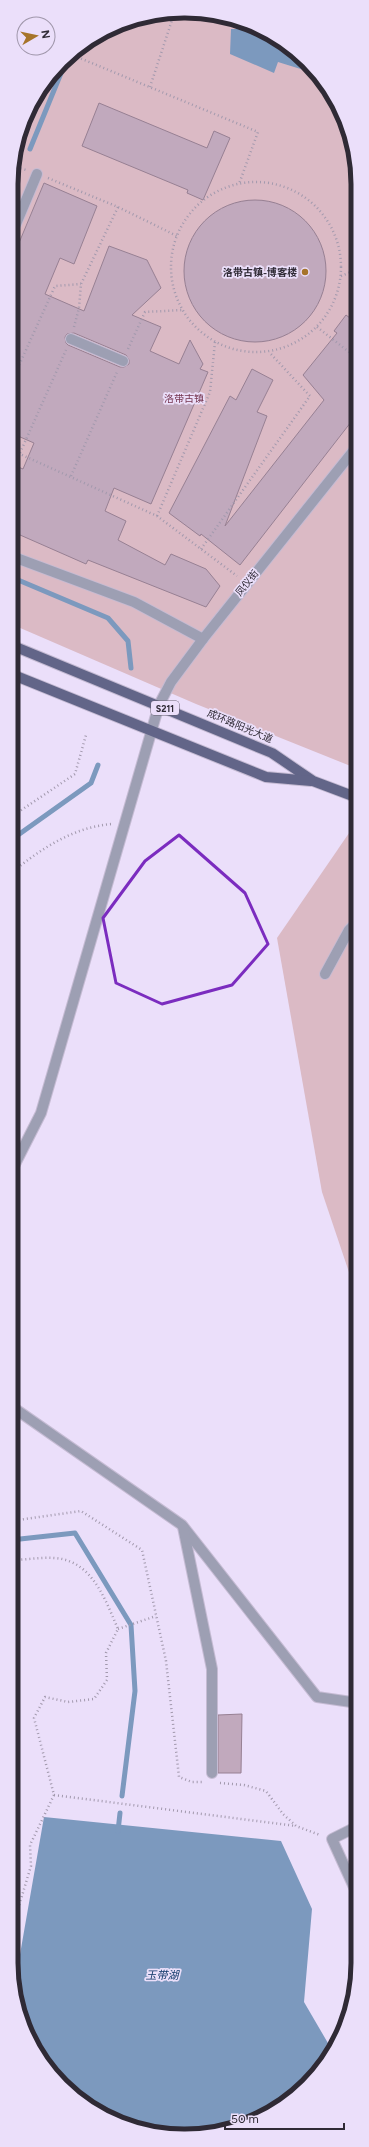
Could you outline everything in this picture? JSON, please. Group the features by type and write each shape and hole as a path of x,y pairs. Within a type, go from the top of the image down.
{"main road":[{"name":"成环路阳光大道","path":"18,648 272,753 313,781"},
{"name":"S211","path":"18,677 266,777 313,781 351,795"}],"street":[{"path":"18,219 37,174"},
{"path":"71,339 122,360"},
{"name":"凤仪街","path":"18,1158 41,1113 159,705 171,682 203,638 351,454"},
{"path":"18,559 134,602 203,638"},
{"path":"325,974 351,928"},
{"path":"18,1411 182,1525 317,1697 351,1702"},
{"path":"182,1525 212,1669 213,1778"},
{"path":"351,1830 332,1839 351,1881"}],"path":[{"path":"150,87 173,18"},
{"path":"77,57 258,132 239,184"},
{"path":"19,168 118,207 177,236"},
{"path":"271,183 300,194 324,215 334,234 341,260 341,276 333,304 317,328 294,344 268,352 241,351 215,342 202,333 183,310 172,281 173,250 177,236 195,208 208,197 223,189 239,184 271,183"},
{"path":"341,276 351,272"},
{"path":"18,368 55,286 80,284"},
{"path":"71,476 122,360 145,312 183,310"},
{"path":"317,328 351,354"},
{"path":"156,516 210,392 215,342"},
{"path":"200,549 310,396 268,352"},
{"path":"18,453 156,516 248,583"},
{"path":"18,812 75,774 86,735"},
{"path":"18,868 56,840 96,825 124,823"},
{"path":"18,1520 81,1511 142,1550 166,1661 179,1777 192,1782 207,1782"},
{"path":"18,1560 55,1558 77,1564 96,1581 118,1630"},
{"path":"18,1909 31,1866 30,1845 54,1795 34,1718 45,1697 68,1702 94,1699 107,1680 106,1652 118,1630 156,1616"},
{"path":"213,1778 266,1791 283,1814 296,1826"},
{"path":"54,1795 296,1826 332,1839"}],"highlighted area":[{"path":"179,835 245,893 268,944 232,985 162,1004 116,983 103,918 145,861"}],"green space":[{"name":"洛带古镇","path":"174,18 206,19 238,27 268,40 294,59 317,83 334,111 348,152 351,174 351,766 196,704 18,627 18,174 21,152 27,131 40,101 52,83 75,59 101,40 111,35 152,21"},
{"path":"351,830 351,1278 322,1192 277,938"}],"water":[{"path":"231,29 241,29 268,40 286,52 306,71 278,62 274,73 230,54"},
{"name":"玉带湖","path":"44,1817 281,1841 312,1909 304,2002 329,2045 317,2064 294,2088 268,2107 258,2112 238,2120 206,2128 174,2129 152,2126 131,2120 101,2107 75,2088 52,2064 40,2046 27,2016 19,1984 18,1966"}],"building":[{"path":"99,103 207,148 214,131 230,138 203,200 187,193 188,190 82,146"},
{"path":"44,183 97,206 74,264 60,258 45,294 84,311 109,246 147,260 161,288 132,315 161,327 150,351 179,364 190,340 203,364 200,369 208,372 151,504 114,488 105,511 126,521 118,540 165,565 171,554 206,569 220,586 206,607 88,560 86,564 18,534 18,467 23,469 34,443 18,436 18,245","holes":["74,333 126,355 129,360 129,364 124,367 120,367 68,345 65,337 67,334"]},
{"name":"洛带古镇-博客楼","path":"255,200 276,203 300,216 310,226 323,250 326,271 323,292 310,316 300,326 276,339 255,342 234,339 210,326 200,316 187,292 184,271 187,250 200,226 210,216 234,203"},
{"path":"346,315 351,319 351,422 240,565 201,534 200,536 169,513 230,396 236,400 252,369 273,380 257,412 267,416 225,526 324,400 303,375 337,333 334,331"},
{"path":"242,1714 241,1773 218,1773 218,1715"}],"waterway":[{"path":"30,149 61,73"},
{"path":"18,580 108,618 128,641 131,668"},
{"path":"18,835 91,783 98,765"},
{"path":"18,1539 75,1533 131,1625 135,1691 122,1796"},
{"path":"118,1831 120,1813"}],"place":[{"name":"洛带古镇-博客楼","path":"305,272"}]}
